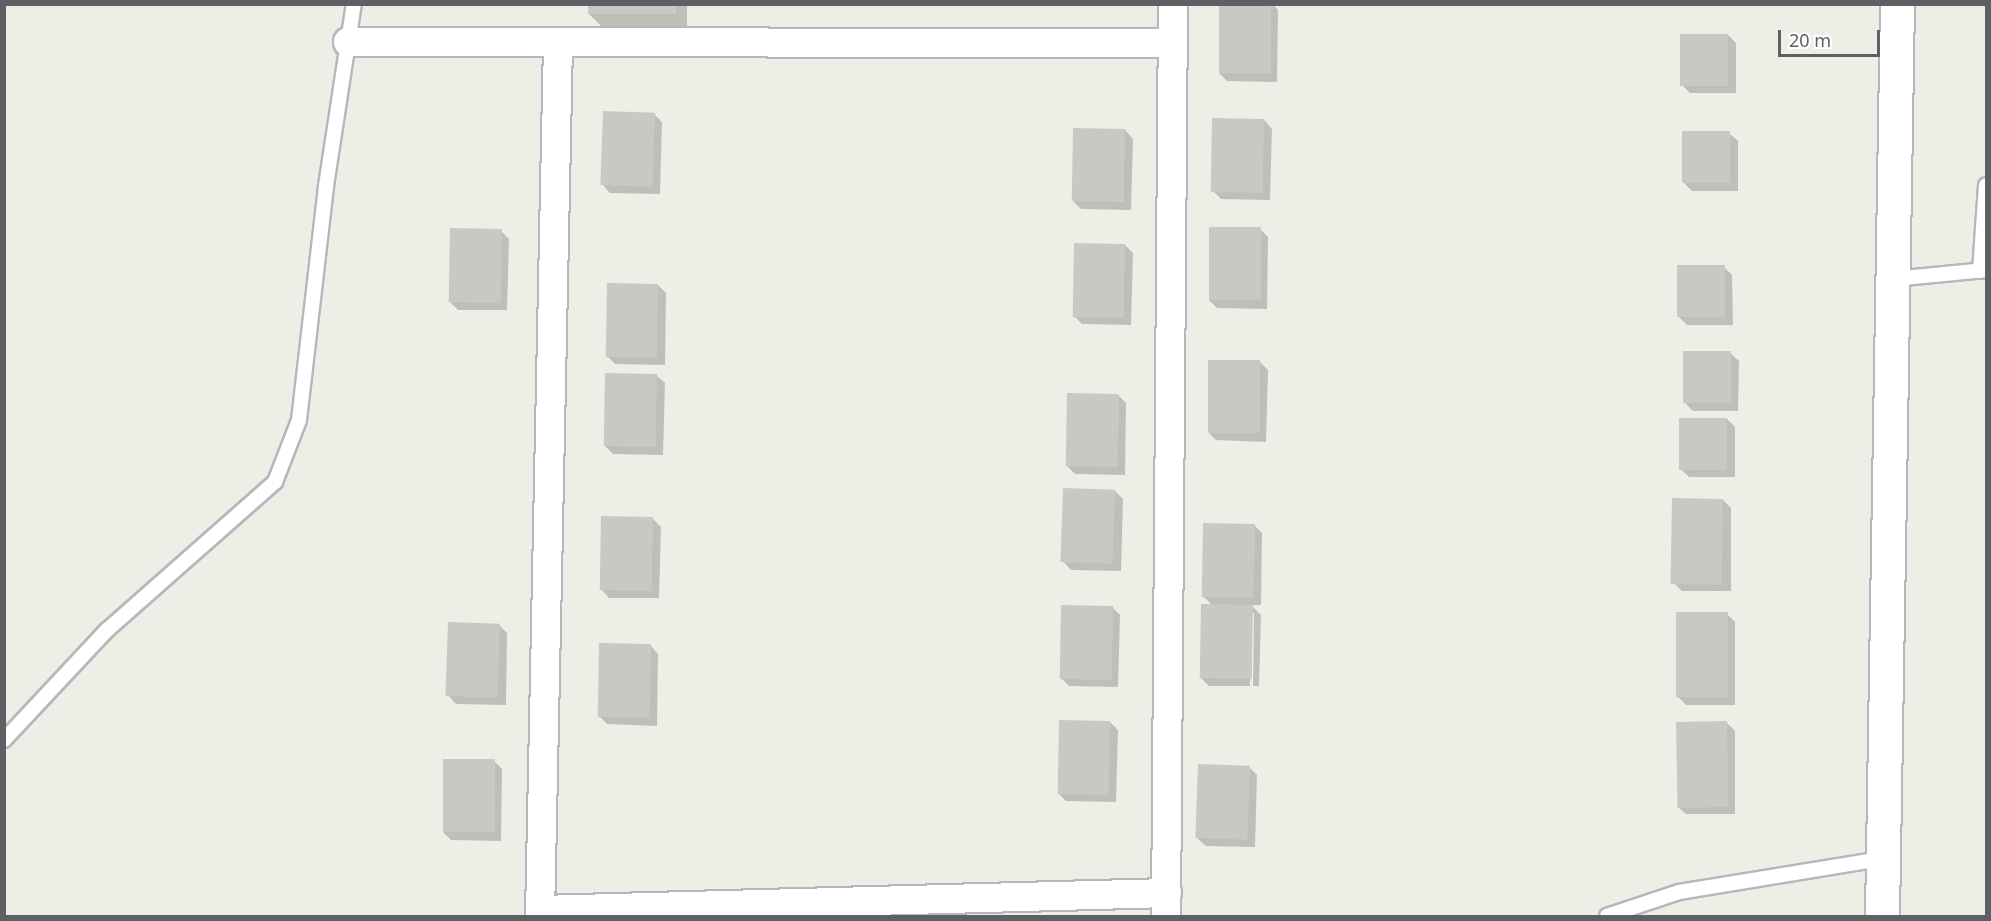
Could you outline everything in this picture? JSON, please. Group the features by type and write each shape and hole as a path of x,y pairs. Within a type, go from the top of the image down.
{"street":[{"path":"558,42 540,914 1167,905 1173,4"},
{"path":"1882,916 1881,859 1897,4"},
{"path":"348,42 1172,43"}],"lane":[{"path":"4,740 107,630 274,482 299,420 326,186 354,4"},
{"path":"1892,279 1983,271 1986,185"},
{"path":"1607,916 1679,892 1881,859"}],"building":[{"path":"588,4 676,4 676,14 588,14"},
{"path":"1219,4 1271,4 1271,73 1219,73"},
{"path":"1680,34 1728,34 1728,86 1680,86"},
{"path":"603,111 655,113 652,187 600,185"},
{"path":"1212,118 1264,119 1263,193 1211,192"},
{"path":"1073,128 1125,129 1124,202 1072,201"},
{"path":"1682,131 1730,131 1730,183 1682,183"},
{"path":"1209,227 1261,227 1261,300 1209,300"},
{"path":"450,228 502,229 501,303 449,302"},
{"path":"1074,243 1125,244 1124,318 1073,317"},
{"path":"1677,265 1725,265 1725,317 1677,317"},
{"path":"607,283 658,284 657,358 606,357"},
{"path":"1683,351 1731,351 1731,403 1683,403"},
{"path":"1208,360 1260,360 1260,433 1208,433"},
{"path":"605,373 657,374 656,447 604,446"},
{"path":"1067,393 1119,394 1118,467 1066,466"},
{"path":"1679,418 1727,418 1727,470 1679,470"},
{"path":"1063,488 1115,490 1112,564 1060,562"},
{"path":"1672,498 1723,499 1721,585 1670,584"},
{"path":"601,516 653,517 652,591 600,590"},
{"path":"1203,523 1255,524 1254,598 1202,597"},
{"path":"1201,604 1253,605 1252,679 1200,678"},
{"path":"1061,605 1113,606 1112,680 1060,679"},
{"path":"1676,612 1728,612 1728,697 1676,697"},
{"path":"448,622 500,624 497,698 445,696"},
{"path":"599,643 651,644 650,718 598,717"},
{"path":"1059,720 1110,721 1109,795 1058,794"},
{"path":"1727,721 1729,807 1678,808 1676,722"},
{"path":"443,759 495,759 495,832 443,832"},
{"path":"1198,764 1250,766 1247,840 1195,838"}]}
